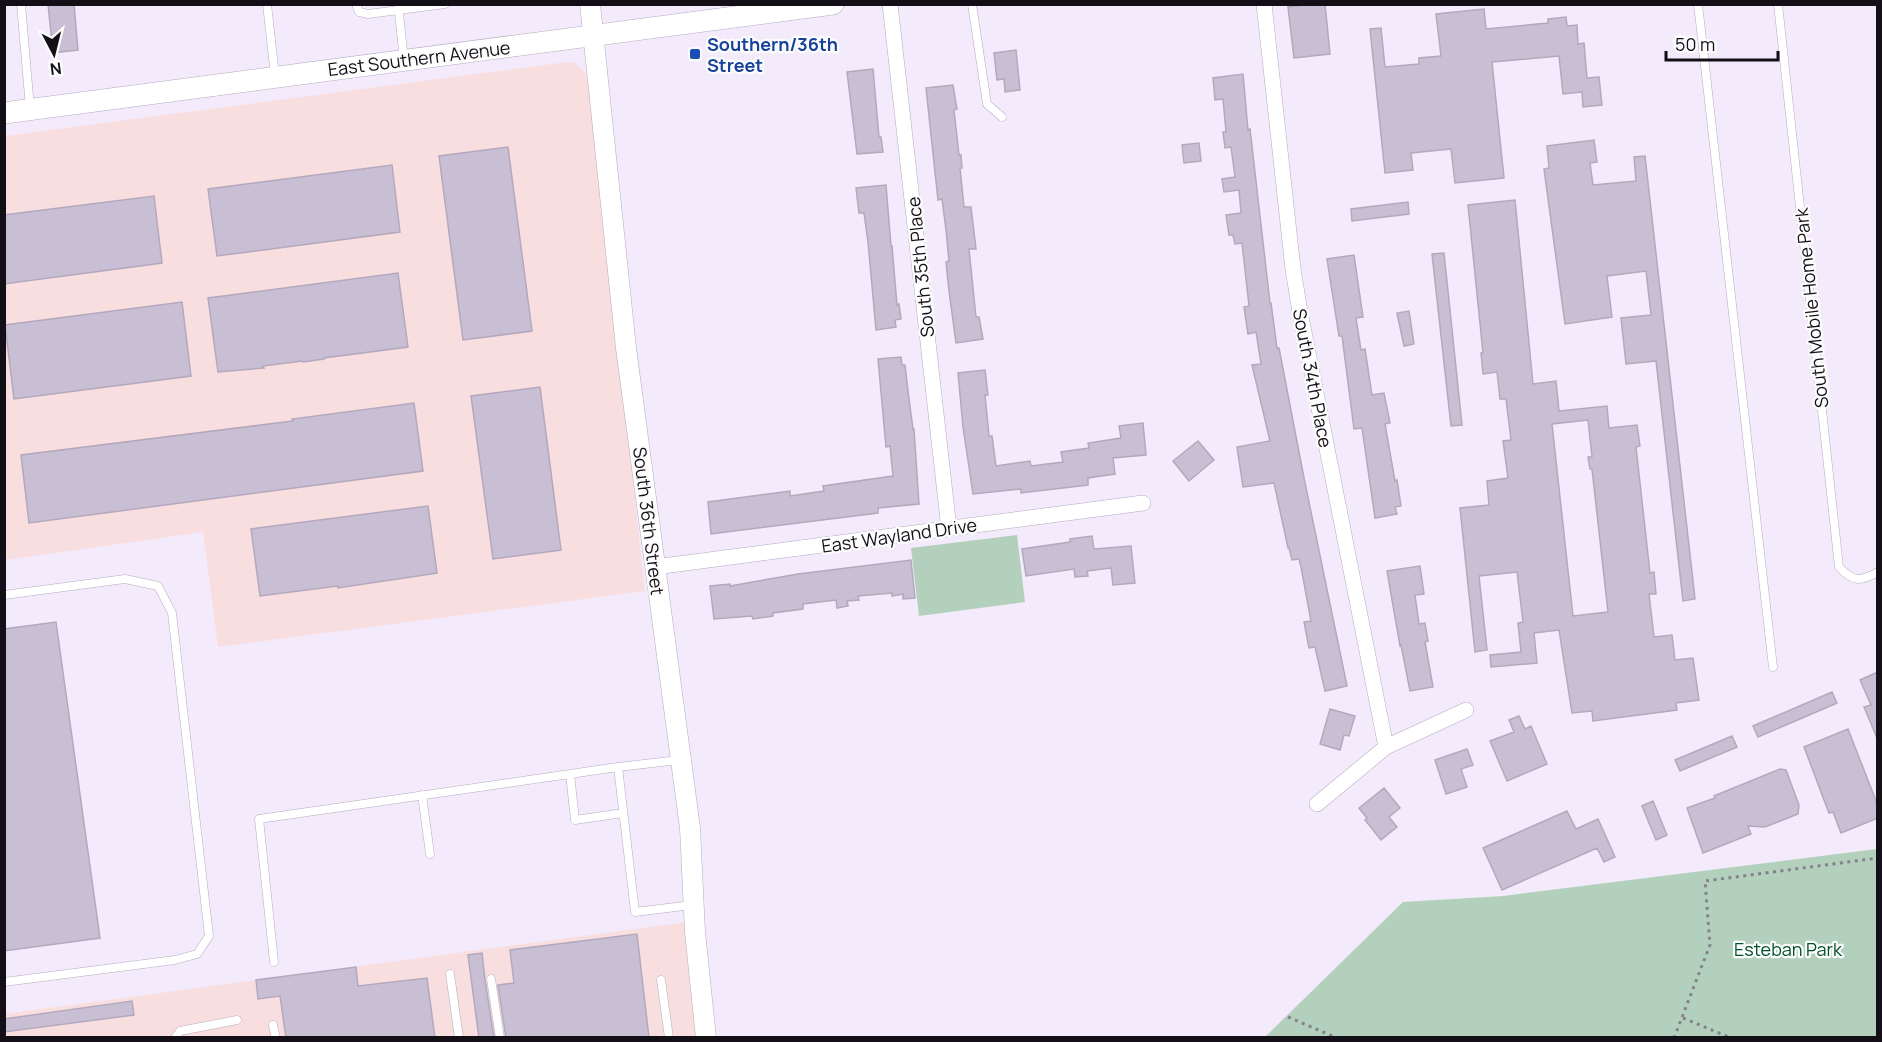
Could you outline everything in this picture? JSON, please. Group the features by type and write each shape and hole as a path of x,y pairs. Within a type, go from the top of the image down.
{"main road":[{"name":"East Southern Avenue","path":"4,113 594,35 755,10 833,4"}],"street":[{"name":"South 36th Street","path":"590,4 626,348 690,828 706,1038"},
{"name":"South 35th Place","path":"890,4 949,529"},
{"name":"South 34th Place","path":"1264,4 1300,312 1386,747"},
{"name":"East Wayland Drive","path":"655,567 1143,503"},
{"path":"1317,804 1386,747 1466,710"}],"lane":[{"path":"21,4 30,110"},
{"path":"267,4 275,77"},
{"path":"356,4 359,12 368,14 398,8 445,4"},
{"path":"972,4 987,104 1002,117"},
{"path":"1698,4 1773,667"},
{"name":"South Mobile Home Park","path":"1778,4 1839,567 1847,576 1856,580 1866,579 1878,572"},
{"path":"398,8 404,60"},
{"path":"4,595 125,579 158,586 172,613 209,936 197,954 175,960 4,982"},
{"path":"274,962 259,819 680,760"},
{"path":"618,767 635,912 694,904"},
{"path":"570,774 575,820 623,813"},
{"path":"422,795 430,854"},
{"path":"450,974 459,1038"},
{"path":"491,979 500,1038"},
{"path":"662,980 669,1038"},
{"path":"175,1038 180,1031 237,1020"},
{"path":"273,1025 276,1038"}],"path":[{"path":"1674,1038 1710,945 1705,881 1878,858"},
{"path":"1288,1017 1337,1038"},
{"path":"1683,1018 1731,1038"}],"shaded area":[{"path":"567,62 575,63 584,71 589,81 645,591 218,647 203,532 5,560 4,136"},
{"path":"687,922 700,1037 5,1038 4,1014"}],"green space":[{"path":"1017,535 1025,602 919,616 911,548"},
{"name":"Esteban Park","path":"1877,849 1877,1037 1265,1037 1403,902 1503,896"}],"building":[{"path":"48,4 74,4 78,50 53,53"},
{"path":"1325,4 1330,54 1294,58 1288,7"},
{"path":"1484,9 1486,29 1548,23 1548,19 1566,17 1567,26 1577,25 1578,44 1584,43 1587,78 1599,77 1602,105 1583,107 1582,92 1563,94 1559,56 1492,62 1504,178 1455,183 1451,149 1411,153 1413,170 1385,173 1370,29 1381,28 1385,67 1419,64 1419,58 1441,56 1436,14"},
{"path":"1016,50 1020,90 1005,92 1004,79 997,80 994,53"},
{"path":"873,69 879,137 881,137 883,152 857,154 847,72"},
{"path":"1243,74 1248,130 1250,129 1277,348 1279,348 1347,686 1325,691 1315,647 1309,648 1304,622 1311,621 1301,567 1299,559 1292,560 1288,548 1274,483 1243,487 1237,447 1270,441 1252,365 1261,364 1256,332 1248,334 1244,307 1249,306 1242,243 1235,244 1233,235 1229,235 1226,215 1241,213 1239,190 1224,192 1222,179 1235,177 1231,147 1225,148 1223,99 1215,100 1213,78"},
{"path":"953,85 957,109 954,110 959,155 961,155 964,207 971,207 976,249 969,249 976,317 979,317 983,339 956,343 946,262 949,261 946,230 942,199 938,200 926,88"},
{"path":"1594,140 1597,162 1590,163 1593,185 1636,181 1634,157 1645,156 1695,599 1683,601 1656,361 1626,364 1621,318 1651,315 1646,271 1607,276 1612,317 1565,324 1544,169 1549,168 1547,146"},
{"path":"1199,143 1201,161 1184,163 1182,145"},
{"path":"508,147 532,331 463,340 439,156"},
{"path":"392,165 400,232 217,256 208,189"},
{"path":"886,185 897,305 899,304 901,319 895,320 896,327 876,330 864,213 859,213 856,188"},
{"path":"154,196 162,263 4,284 4,215"},
{"path":"1515,200 1533,384 1556,381 1559,411 1607,406 1609,428 1637,425 1640,446 1636,447 1650,573 1654,572 1656,594 1649,594 1654,637 1672,635 1675,660 1693,658 1699,700 1676,703 1677,710 1593,721 1592,711 1572,713 1559,630 1534,633 1537,663 1491,667 1490,655 1521,652 1518,623 1523,622 1517,572 1479,576 1487,650 1475,652 1460,508 1489,505 1487,481 1508,478 1503,441 1511,440 1506,399 1500,399 1497,372 1483,374 1481,353 1483,353 1468,205","holes":["1588,420 1592,457 1588,457 1590,469 1592,469 1608,612 1573,616 1552,424"]},
{"path":"1408,202 1409,214 1352,221 1351,209"},
{"path":"1444,253 1462,425 1451,426 1432,254"},
{"path":"1354,255 1363,317 1356,318 1361,350 1365,349 1372,395 1384,393 1390,423 1385,424 1401,506 1395,507 1397,514 1375,518 1362,428 1354,429 1342,336 1339,336 1327,259"},
{"path":"398,273 408,347 263,366 264,368 218,372 208,298"},
{"path":"182,302 191,376 14,399 5,325"},
{"path":"1409,311 1414,344 1404,346 1397,313"},
{"path":"901,357 902,365 905,365 914,429 919,504 878,508 878,513 711,534 708,502 790,491 790,496 824,491 823,486 893,476 890,446 886,447 878,359"},
{"path":"985,370 989,436 992,436 996,466 1030,461 1031,466 1063,462 1061,452 1089,448 1088,443 1121,438 1119,426 1143,423 1146,455 1113,458 1115,474 1088,478 1088,485 1021,493 1021,489 973,494 958,373"},
{"path":"540,387 561,550 493,559 471,396"},
{"path":"414,403 423,471 29,523 21,455 293,421 292,419"},
{"path":"1198,441 1214,460 1189,481 1173,461"},
{"path":"428,506 437,573 338,588 338,586 260,596 251,529"},
{"path":"1092,536 1094,549 1131,546 1135,583 1113,585 1111,568 1087,571 1088,576 1075,577 1074,569 1026,576 1022,549 1070,542 1070,539"},
{"path":"911,560 915,598 903,599 903,594 892,596 892,593 858,596 859,600 847,601 848,606 837,608 836,600 803,604 803,609 773,613 773,616 753,619 752,616 714,619 710,586 730,584 730,586 798,574"},
{"path":"1420,566 1424,594 1415,595 1419,624 1425,623 1428,641 1425,642 1433,687 1410,691 1387,571"},
{"path":"56,622 100,938 4,951 4,629"},
{"path":"1878,672 1877,738 1864,707 1871,705 1860,680"},
{"path":"1832,692 1837,703 1758,737 1753,726"},
{"path":"1330,709 1355,716 1349,736 1344,735 1340,750 1320,744"},
{"path":"1519,716 1525,729 1531,726 1547,764 1507,781 1490,741 1514,732 1509,720"},
{"path":"1848,729 1878,806 1878,818 1841,833 1833,812 1829,813 1804,747"},
{"path":"1732,736 1737,747 1680,771 1675,760"},
{"path":"1467,749 1473,765 1461,769 1467,787 1446,794 1435,760"},
{"path":"1780,769 1786,770 1799,805 1798,814 1765,827 1748,826 1751,834 1703,853 1687,808"},
{"path":"1384,788 1400,808 1389,817 1397,827 1381,840 1365,820 1367,818 1359,808"},
{"path":"1653,801 1667,835 1656,840 1642,806"},
{"path":"1567,811 1576,829 1598,819 1615,857 1604,862 1597,848 1502,890 1483,848"},
{"path":"637,934 649,1038 506,1038 498,985 514,983 510,950"},
{"path":"482,953 494,1038 479,1038 468,955"},
{"path":"356,967 358,986 427,978 435,1038 286,1038 280,996 258,999 256,980"},
{"path":"132,1001 134,1015 4,1032 4,1019"}],"place":[{"name":"Southern/36th Street","path":"695,54"}]}
